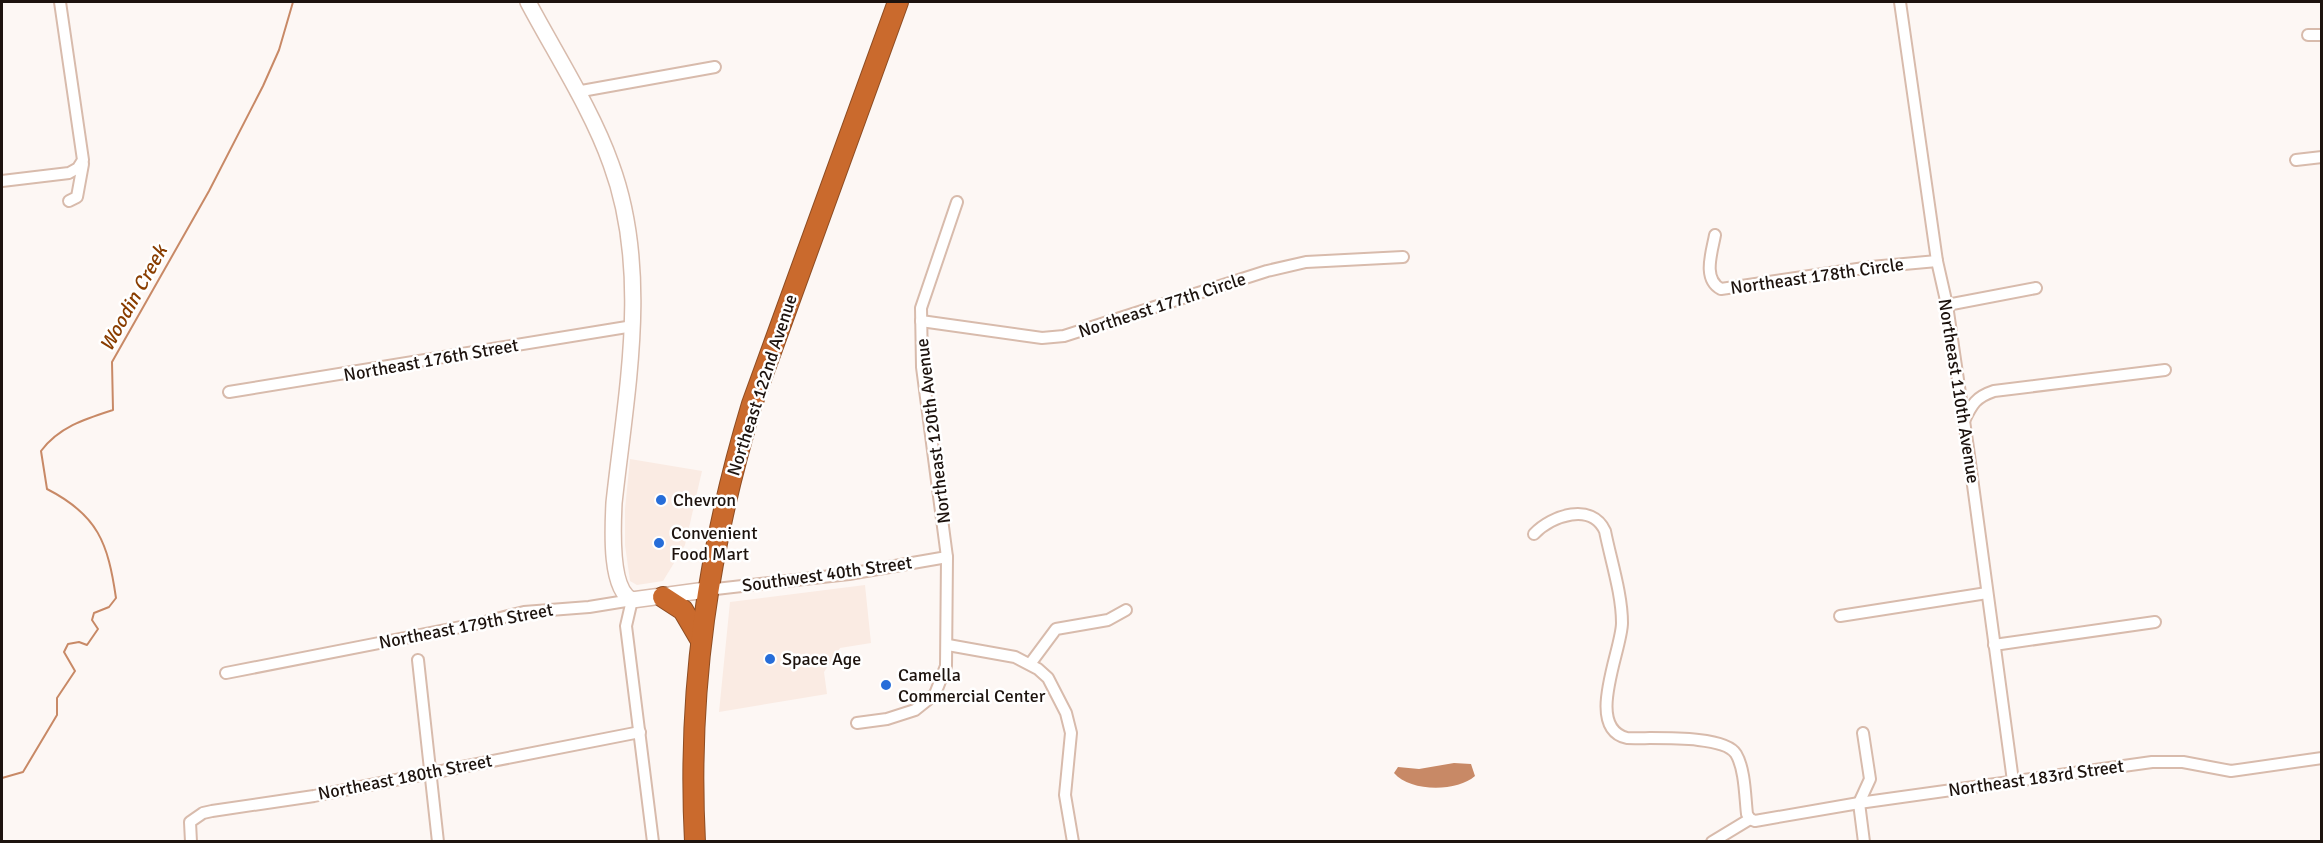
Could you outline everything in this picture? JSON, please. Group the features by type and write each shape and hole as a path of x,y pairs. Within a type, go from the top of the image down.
{"highway":[{"name":"Northeast 122nd Avenue","path":"695,842 692,737 700,639 706,590 734,462 752,404 898,2"},
{"path":"663,597 683,610 700,639"}],"main road":[{"path":"528,2 602,142 617,182 626,226 633,326 612,526 619,585 624,595 632,600"},
{"name":"Northeast 179th Street","path":"632,600 706,590"}],"street":[{"path":"60,2 83,160 77,197 69,201"},
{"name":"Northeast 110th Avenue","path":"1900,2 1937,261 1947,305 1964,422 2013,781"},
{"path":"2308,35 2322,35"},
{"path":"576,92 715,67"},
{"path":"2296,160 2322,157"},
{"path":"2,182 69,173 78,168 83,160"},
{"name":"Northeast 120th Avenue","path":"857,723 902,716 927,703 943,678 948,645 947,557 922,367 921,321 924,293 957,202"},
{"name":"Northeast 178th Circle","path":"1715,235 1709,272 1715,285 1721,289 1871,267 1937,261"},
{"name":"Northeast 177th Circle","path":"921,321 1042,338 1064,336 1267,271 1306,262 1402,257"},
{"path":"1947,305 2036,288"},
{"name":"Northeast 176th Street","path":"229,393 633,326"},
{"path":"1964,422 1972,404 1980,396 1994,391 2165,370"},
{"path":"1534,534 1548,522 1586,514 1600,522 1605,531 1622,620 1610,683 1607,714 1609,725 1616,733 1627,738 1710,741 1729,747 1738,758 1747,814 1750,819 1712,842"},
{"name":"Southwest 40th Street","path":"706,590 849,574 947,557"},
{"path":"1840,616 1987,593"},
{"path":"632,600 626,626 653,842"},
{"name":"Northeast 179th Street","path":"226,673 482,623 524,612 589,607 632,600"},
{"path":"1030,664 1056,629 1067,625 1108,620 1126,609"},
{"path":"1994,645 2154,622"},
{"path":"948,645 1014,657 1030,664 1048,678 1069,723 1072,748 1065,795 1073,842"},
{"path":"418,660 438,842"},
{"name":"Northeast 180th Street","path":"191,842 190,822 203,813 314,796 429,771 640,732"},
{"path":"1863,733 1870,779 1859,803 1864,842"},
{"name":"Northeast 183rd Street","path":"1750,819 1755,821 1859,803 2152,762 2183,762 2231,771 2322,758"}],"shaded area":[{"path":"630,459 702,471 685,545 663,581 637,585 630,581 625,545 625,509"},
{"path":"865,585 871,643 840,648 824,672 827,694 719,712 730,602"},
{"path":"1454,763 1471,764 1475,776 1457,785 1434,788 1411,784 1394,773 1398,767 1419,769"}],"waterway":[{"name":"Woodin Creek","path":"2,778 23,772 57,715 57,698 75,671 64,652 68,644 79,642 87,645 98,629 92,620 94,613 109,607 116,598 109,561 98,533 78,509 47,489 41,451 64,430 113,410 112,362 209,191 263,86 279,50 293,2"}],"place":[{"name":"Chevron","path":"661,500"},
{"name":"Convenient Food Mart","path":"659,543"},
{"name":"Space Age","path":"770,659"},
{"name":"Camella Commercial Center","path":"886,685"}]}
